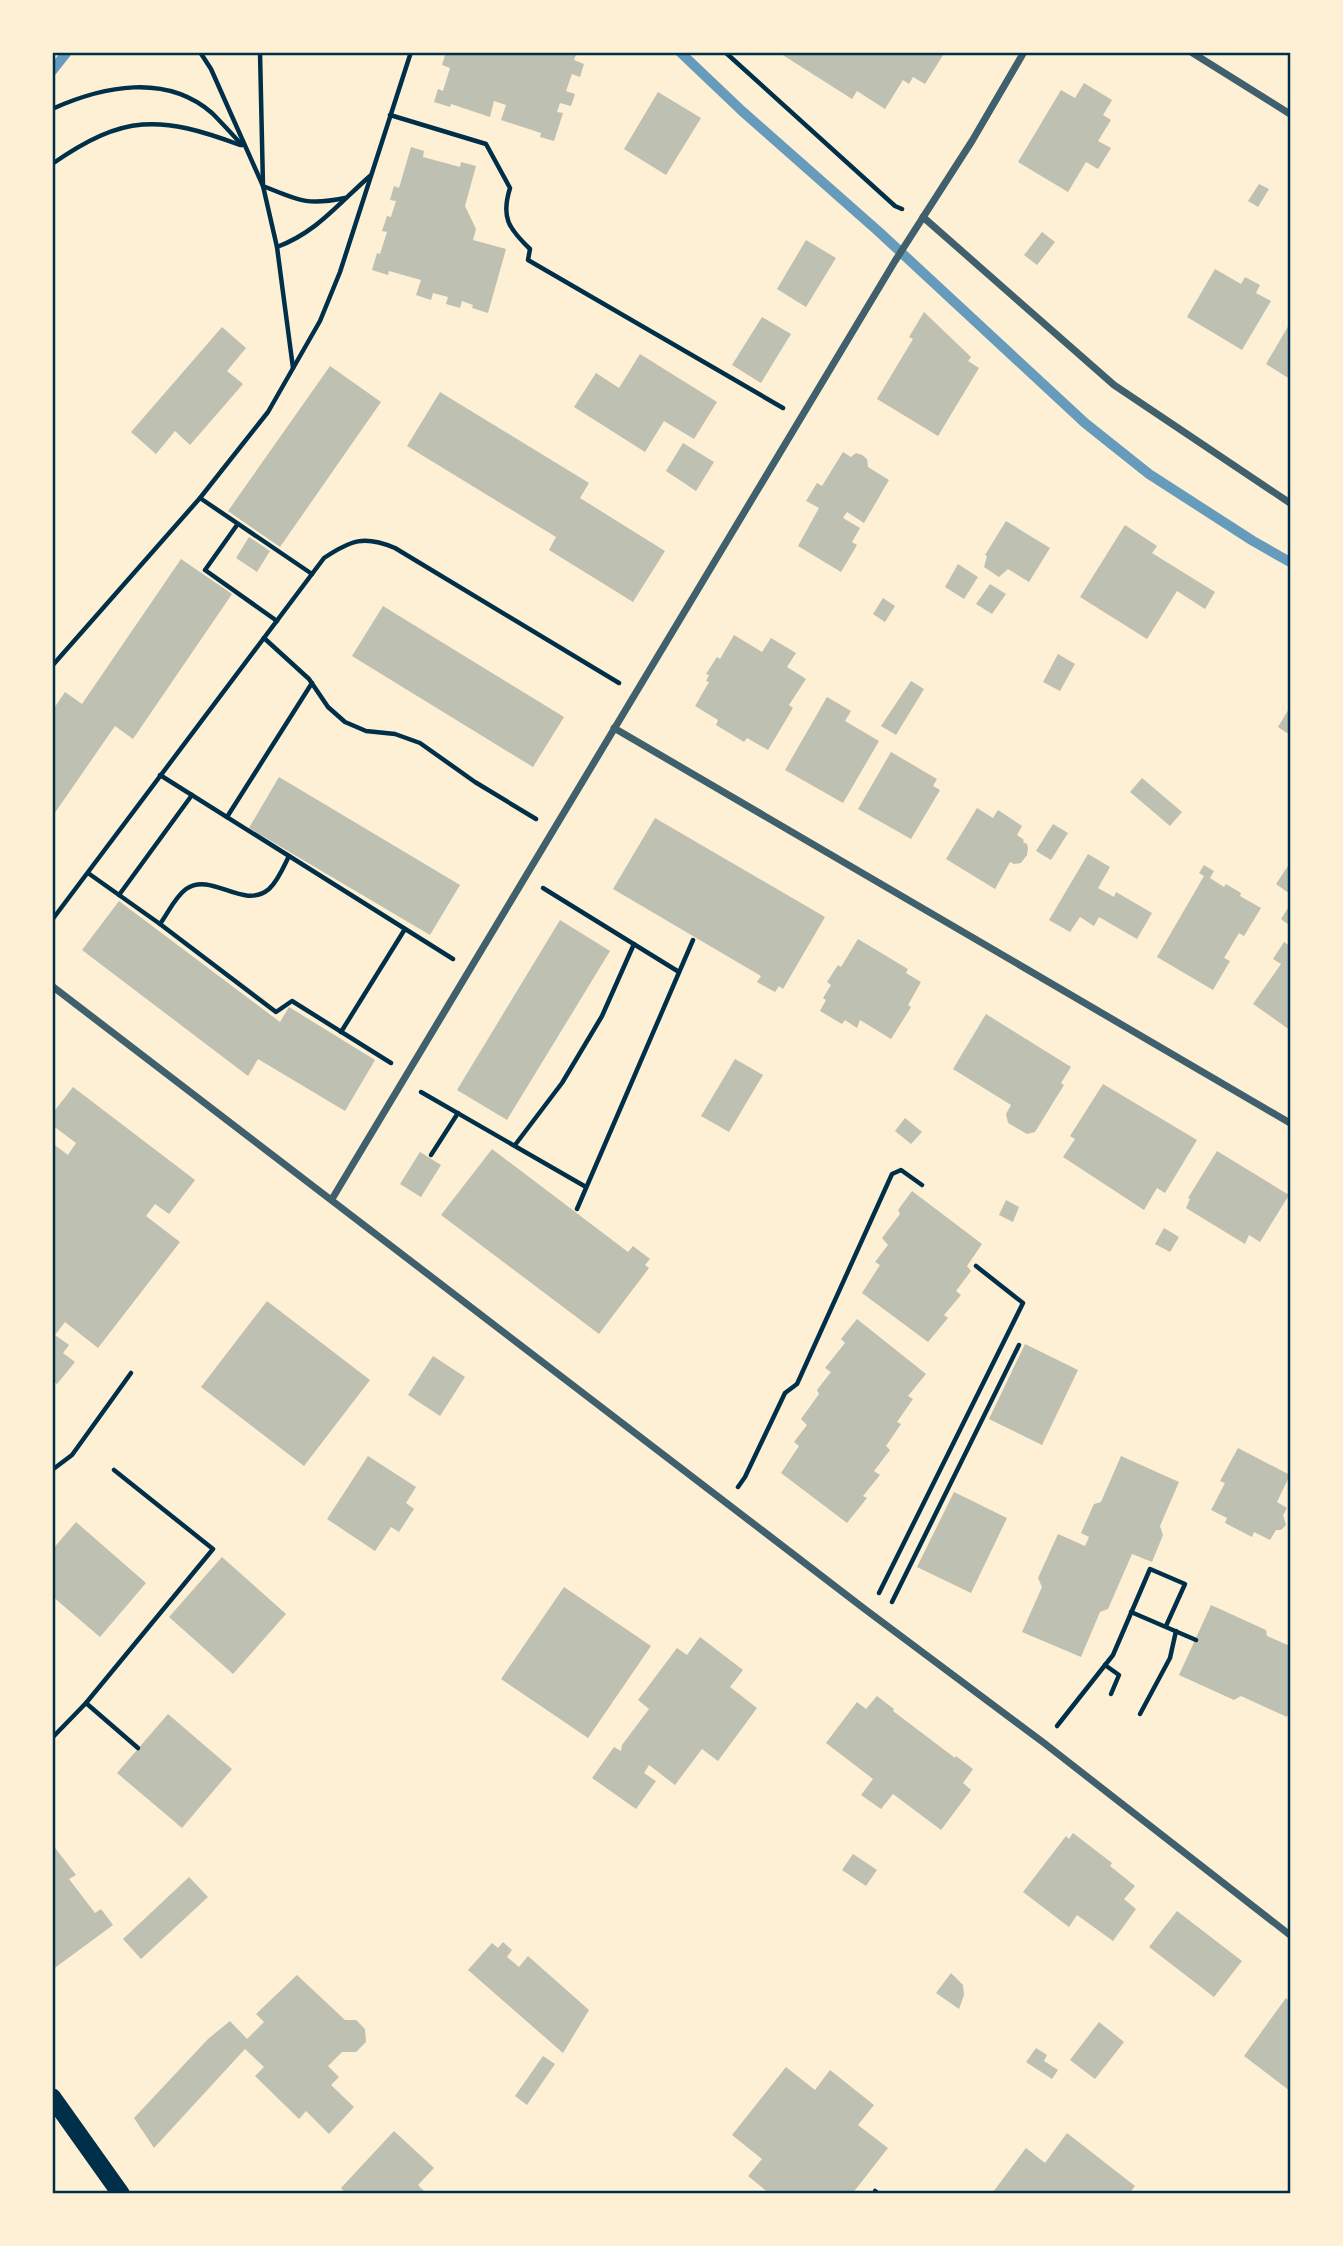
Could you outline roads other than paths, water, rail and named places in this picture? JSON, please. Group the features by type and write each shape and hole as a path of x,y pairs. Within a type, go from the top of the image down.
{"main road":[{"path":"52,2096 121,2193"}],"street":[{"path":"332,1199 800,418 909,238 972,141 1024,52"},
{"path":"1191,52 1290,114"},
{"path":"923,217 1114,385 1290,503"},
{"path":"614,728 1290,1124"},
{"path":"52,986 880,1621 1044,1743 1290,1935"}],"waterway":[{"path":"52,71 67,52"},
{"path":"680,52 1085,423 1149,474 1290,562"}]}
